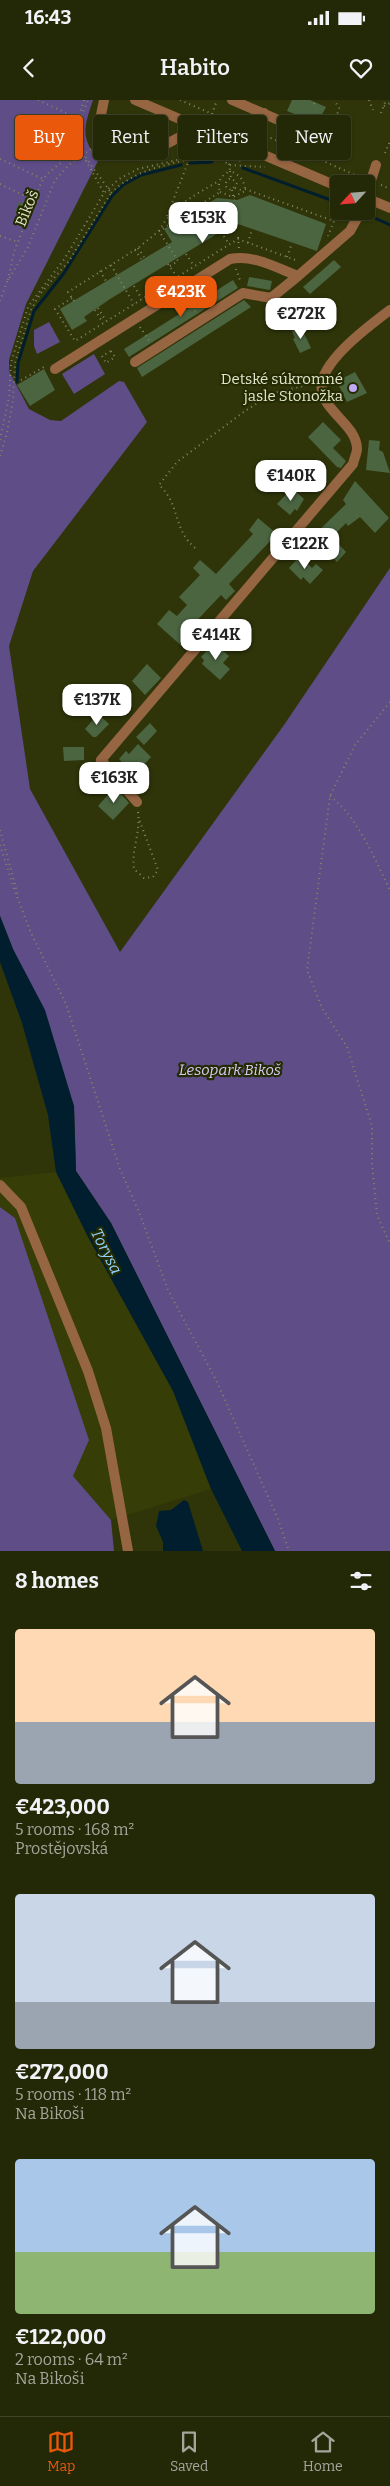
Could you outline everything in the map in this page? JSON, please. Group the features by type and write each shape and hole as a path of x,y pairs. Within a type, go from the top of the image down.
{"street":[{"path":"101,115 104,100"},
{"path":"135,100 178,119"},
{"path":"232,100 277,119"},
{"path":"267,156 330,182"},
{"path":"373,175 376,165"},
{"path":"375,201 390,208"},
{"path":"135,362 243,293 271,298 350,231 356,220"},
{"path":"58,367 233,258 252,258 298,276"},
{"path":"137,802 101,760 353,464 357,449 353,436 326,400 322,383 328,369 340,355 390,310"},
{"path":"0,1185 21,1207 88,1372 106,1428 128,1551"}],"path":[{"path":"38,100 70,115"},
{"path":"78,115 84,100"},
{"path":"88,100 77,131 77,138 85,154 111,193"},
{"path":"180,100 212,114 217,100"},
{"path":"314,104 316,100"},
{"path":"334,100 338,108 336,115"},
{"path":"370,100 373,110"},
{"path":"381,113 386,100"},
{"path":"384,106 390,103"},
{"path":"385,153 390,141"},
{"name":"Bikoš","path":"85,154 93,149"},
{"path":"83,158 104,193"},
{"path":"0,160 43,179"},
{"path":"8,282 18,242 43,179 64,160"},
{"name":"Bikoš","path":"0,302 8,282 28,247 55,180 61,172 77,160"},
{"path":"0,440 9,397 11,363 28,307 65,258 108,188 119,179 138,169 178,160"},
{"path":"0,456 7,433 13,400 15,363 31,310 40,294 69,261 111,193 122,182 138,173 189,160"},
{"path":"159,231 189,160"},
{"path":"223,160 229,165 271,167 276,160"},
{"path":"228,160 231,178 236,182 236,188"},
{"path":"321,160 357,175"},
{"path":"166,218 176,207 219,181 223,174 230,171"},
{"path":"230,171 240,177 244,190"},
{"path":"228,189 225,183 231,178"},
{"path":"219,181 220,192"},
{"path":"375,183 390,189"},
{"path":"0,184 34,200"},
{"path":"74,301 68,292 138,248 159,231 220,192 228,189 244,190 334,222 326,240"},
{"path":"232,190 234,199"},
{"path":"234,199 244,190"},
{"path":"220,192 234,199"},
{"path":"262,200 263,196"},
{"path":"281,207 282,203"},
{"path":"290,210 291,206"},
{"path":"186,214 194,226"},
{"path":"311,218 313,214"},
{"path":"183,216 191,228"},
{"path":"248,243 252,230"},
{"path":"159,231 178,261 169,265 177,277"},
{"path":"221,232 229,244"},
{"path":"0,236 18,242"},
{"path":"286,257 292,244"},
{"path":"138,248 144,257"},
{"path":"135,250 140,259"},
{"path":"186,254 194,266"},
{"path":"233,258 240,281"},
{"path":"110,265 134,304"},
{"path":"100,271 106,281"},
{"path":"134,286 142,299"},
{"path":"97,309 105,322"},
{"path":"111,351 115,357 106,363 102,356 111,351"},
{"path":"21,380 49,364 58,367"},
{"path":"195,548 185,539 170,494 159,485 177,462 245,411 273,393 316,382"},
{"path":"340,403 335,397 343,393"},
{"path":"390,702 355,745 330,796 307,970 322,1008 347,1047 372,1126 372,1164 377,1215 390,1244"},
{"path":"330,796 341,806 365,841 390,890"},
{"path":"137,802 139,819 138,835 132,856 134,870 144,878 153,877 158,870 139,819"},
{"path":"0,830 18,897 31,933 66,1004 120,1169 139,1212 168,1290 217,1382 278,1519 289,1551"},
{"path":"0,845 18,897"}],"shaded area":[{"path":"56,1172 87,1235 173,1391 211,1489 111,1520 73,1476 15,1218 0,1207 0,1178"}],"green space":[{"name":"Lesopark Bikoš","path":"0,100 93,100 86,124 86,138 93,152 93,160 98,160 26,304 9,360 9,371 29,409 50,420 61,421 119,381 124,382 147,422 33,571 9,646 30,789 120,952 284,725 390,568 390,1551 275,1551 111,1223 76,1171 74,1106 0,916"},
{"path":"49,322 60,342 37,354 34,346 34,330"},
{"path":"94,354 105,374 74,394 62,374"},
{"path":"0,1207 15,1218 89,1440 73,1476 111,1520 114,1551 0,1551"}],"water":[{"name":"Torysa","path":"0,916 13,949 45,1010 74,1106 76,1171 111,1223 275,1551 242,1551 211,1489 173,1391 87,1235 56,1172 48,1115 22,1023 0,962"},
{"path":"184,1500 188,1502 203,1551 163,1551 163,1542 156,1526 159,1511 171,1510"}],"building":[{"path":"292,100 310,100 326,107 322,115 297,115 287,111"},
{"path":"250,195 326,224 317,251 235,223 110,299 84,317 87,321 72,330 60,309 172,242 164,229 217,198 237,200"},
{"path":"19,202 27,205 23,215 15,212"},
{"path":"334,260 341,267 310,294 303,287"},
{"path":"249,277 272,281 270,290 247,286"},
{"path":"233,280 238,288 129,357 124,349"},
{"path":"244,300 251,307 142,377 137,368"},
{"path":"301,327 311,348 300,353 293,339 295,338 292,331"},
{"path":"44,369 55,390 30,406 17,385"},
{"name":"Detské súkromné jasle Stonožka","path":"355,372 367,393 347,402 338,384 342,382 341,379"},
{"path":"323,422 341,440 333,448 346,461 341,468 337,467 308,437"},
{"path":"369,440 380,441 379,450 383,452 390,473 366,470"},
{"path":"355,481 389,518 375,533 360,517 348,526 346,523 332,537 346,552 337,562 329,554 325,557 308,541 346,504 343,500"},
{"path":"292,488 304,499 297,511 295,509 290,515 277,504"},
{"path":"258,518 277,534 229,584 235,591 226,600 221,595 185,633 193,640 185,649 157,624 169,610 177,616 187,605 179,597 200,575 193,568 200,560 216,574 253,534 249,530"},
{"path":"300,556 312,568 316,564 323,570 310,584 303,577 301,580 289,568"},
{"path":"214,643 229,656 223,663 230,669 220,680 202,664 204,660 201,657"},
{"path":"147,664 161,678 145,695 132,681"},
{"path":"98,714 109,724 96,737 93,737 85,729"},
{"path":"150,723 157,731 144,745 136,737"},
{"path":"138,744 151,757 140,769 138,767 132,773 119,759 126,751 129,754"},
{"path":"63,747 84,747 84,760 64,761"},
{"path":"115,787 129,803 113,820 98,806"}],"waterway":[{"path":"190,163 212,162"},
{"path":"17,382 18,363 34,311 64,273 112,196 123,185 141,175 181,165"},
{"path":"243,168 330,200"},
{"path":"375,218 390,225"}],"place":[{"name":"Detské súkromné jasle Stonožka","path":"353,388"}]}
